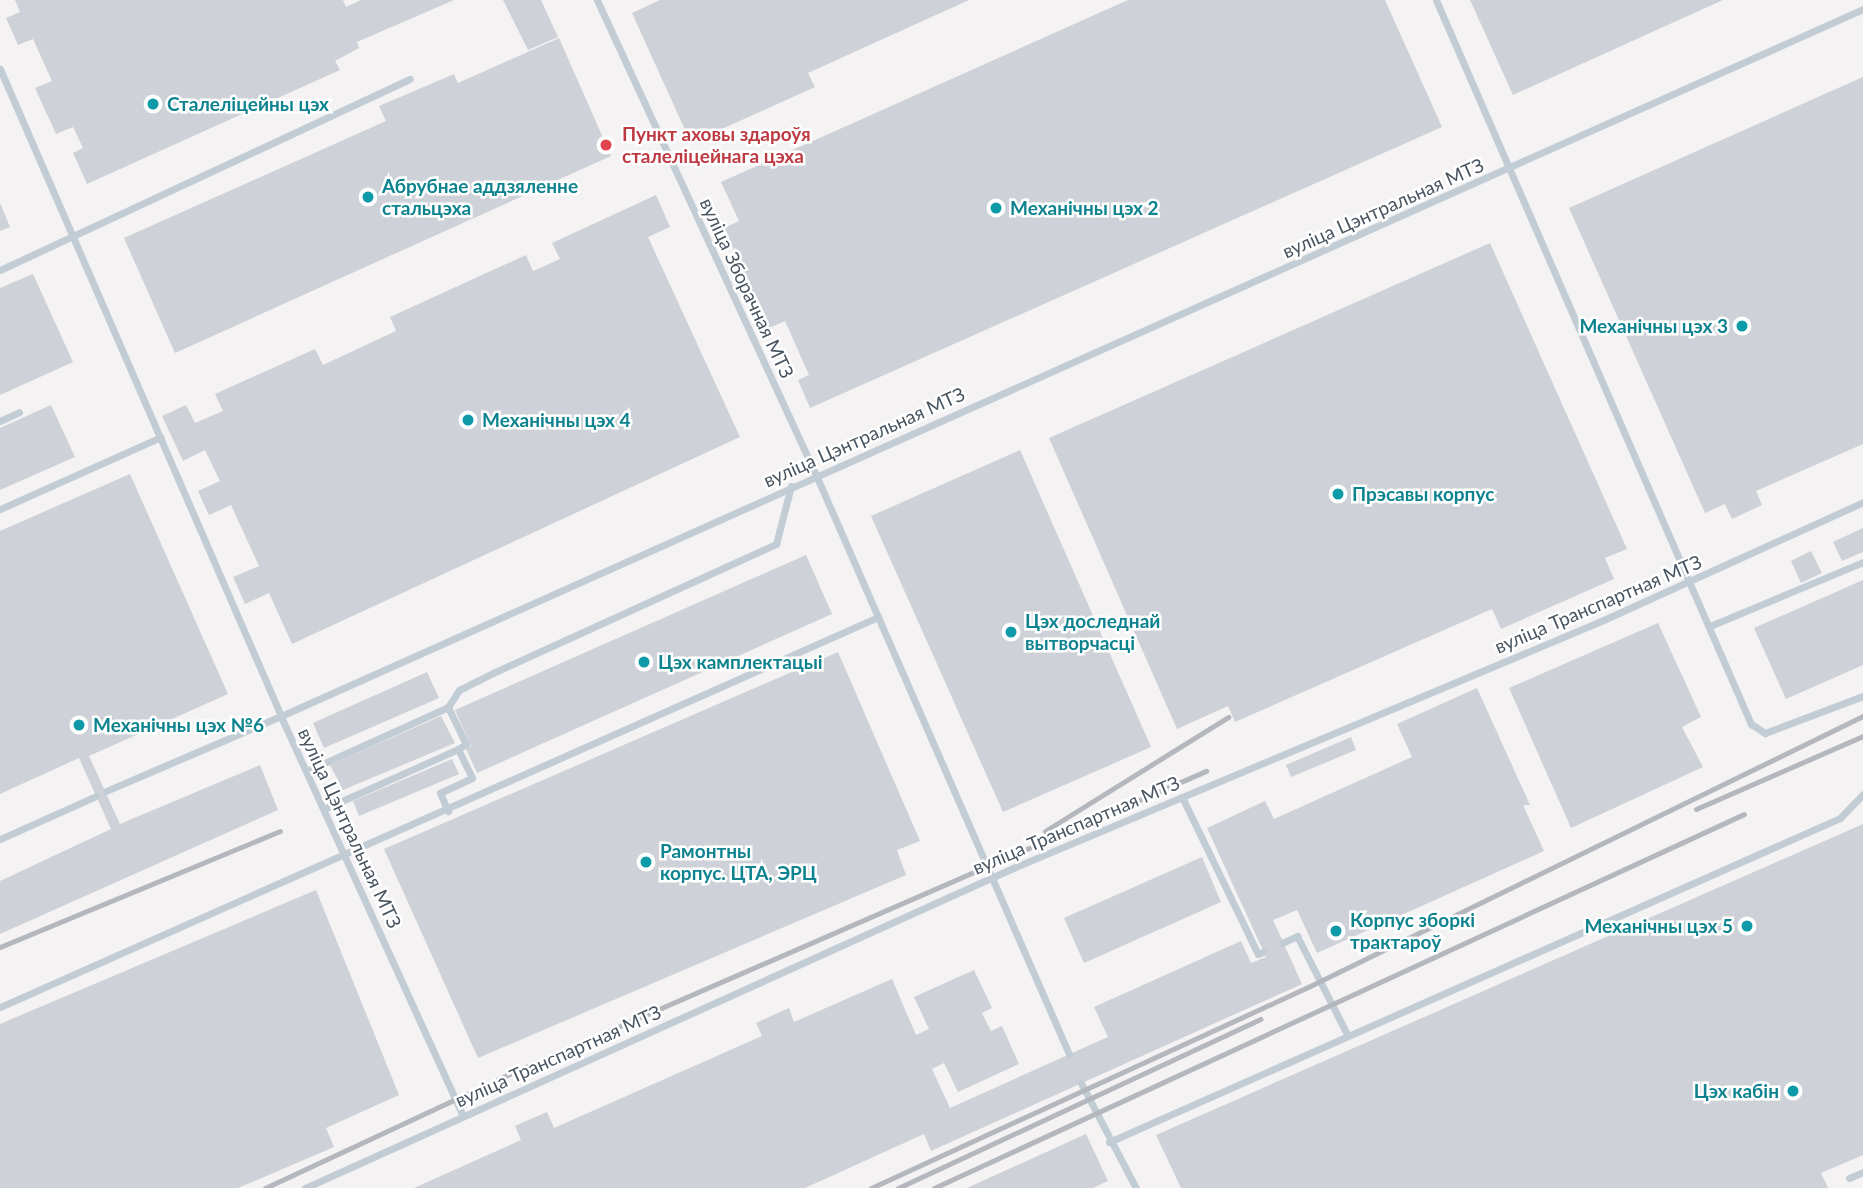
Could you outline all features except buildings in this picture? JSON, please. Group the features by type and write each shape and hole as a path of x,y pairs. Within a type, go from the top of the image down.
{"lane":[{"name":"вуліца Зборачная МТЗ","path":"597,0 817,475 990,878 1069,1054"},
{"path":"1436,0 1692,582 1751,724 1765,733 1863,696"},
{"name":"вуліца Цэнтральная МТЗ","path":"463,1116 281,716 791,486 1512,169 1863,9"},
{"path":"0,69 281,716 106,792"},
{"path":"0,270 411,79"},
{"path":"0,421 19,412"},
{"path":"0,509 160,437"},
{"path":"306,771 448,707 459,690 495,672 776,544 791,486"},
{"name":"вуліца Транспартная МТЗ","path":"305,1188 990,878 1692,582 1863,502"},
{"path":"1710,626 1863,562"},
{"path":"0,1007 346,857 878,617"},
{"path":"324,809 466,744 448,707"},
{"path":"448,811 440,793 472,778 458,749"},
{"path":"1109,1142 1840,818 1863,793"},
{"path":"0,839 96,796"},
{"path":"1182,797 1258,954 1263,952"},
{"path":"1282,943 1297,936 1348,1036"},
{"path":"1081,1083 1109,1142 1136,1188"},
{"path":"1849,1178 1863,1172"}],"railway":[{"path":"871,1188 1308,987 1863,716"},
{"path":"1045,831 1228,717"},
{"path":"1696,809 1863,736"},
{"path":"265,1188 512,1073 1206,771"},
{"path":"934,1188 1744,814"},
{"path":"0,947 280,831"},
{"path":"898,1188 1261,1019"}],"place":[{"name":"Сталеліцейны цэх","path":"153,104"},
{"name":"Пункт аховы здароўя сталеліцейнага цэха","path":"606,145"},
{"name":"Абрубнае аддзяленне стальцэха","path":"368,197"},
{"name":"Механічны цэх 2","path":"996,208"},
{"name":"Механічны цэх 3","path":"1742,326"},
{"name":"Механічны цэх 4","path":"468,420"},
{"name":"Прэсавы корпус","path":"1338,494"},
{"name":"Цэх доследнай вытворчасці","path":"1011,632"},
{"name":"Цэх камплектацыі","path":"644,662"},
{"name":"Механічны цэх №6","path":"79,725"},
{"name":"Рамонтны корпус. ЦТА, ЭРЦ","path":"646,862"},
{"name":"Механічны цэх 5","path":"1747,926"},
{"name":"Корпус зборкі трактароў","path":"1336,931"},
{"name":"Цэх кабін","path":"1793,1091"}]}
